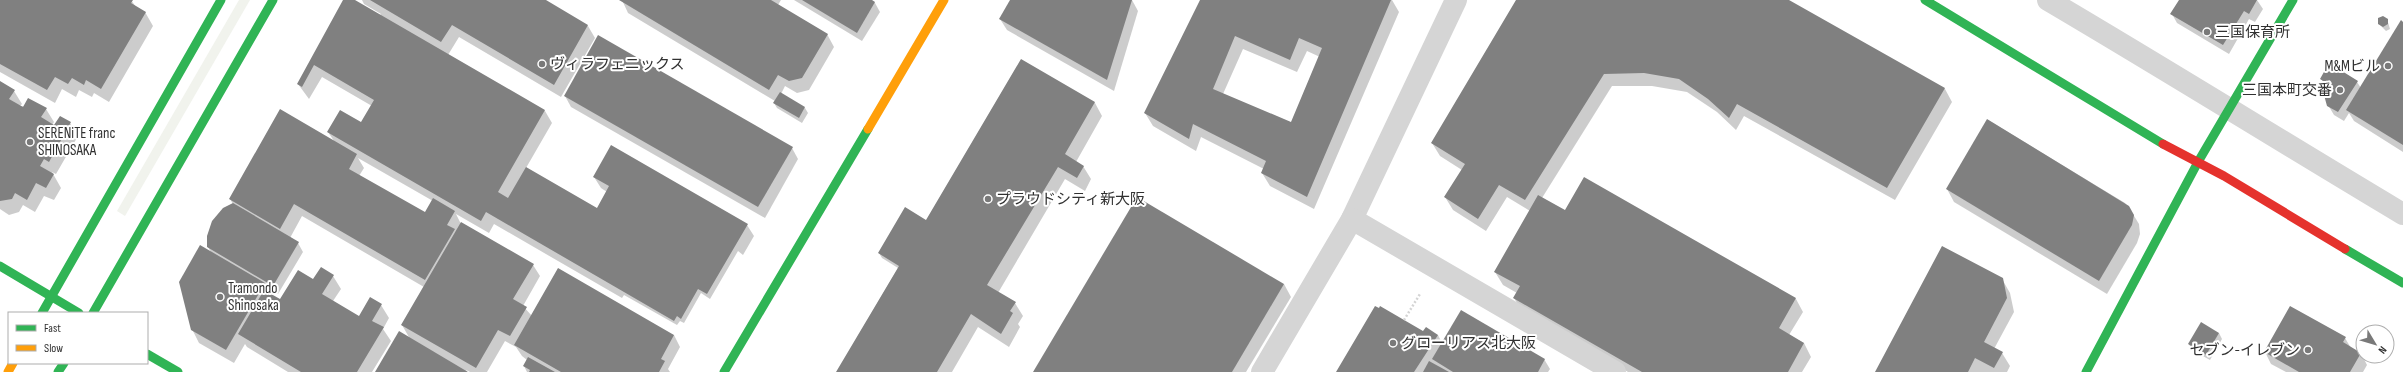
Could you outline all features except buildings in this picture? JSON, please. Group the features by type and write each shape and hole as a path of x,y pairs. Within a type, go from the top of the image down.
{"street":[{"path":"43,312 221,0"},
{"path":"94,312 273,0"},
{"path":"724,372 944,0"},
{"path":"1262,372 1352,219 1456,0"},
{"path":"1925,0 2403,283"},
{"path":"2048,0 2403,214"},
{"path":"2086,372 2198,162 2294,0"},
{"path":"1352,219 1615,372"},
{"path":"0,266 77,312"},
{"path":"148,355 178,372"}],"shaded area":[{"path":"239,0 250,0 125,216 117,211"}],"traffic: fast":[{"path":"43,312 221,0"},
{"path":"94,312 273,0"},
{"path":"1925,0 2163,144"},
{"path":"2086,372 2198,162 2293,0"},
{"path":"724,372 868,129"},
{"path":"2345,249 2403,283"},
{"path":"0,266 77,312"},
{"path":"148,355 178,372"},
{"path":"58,372 63,364"}],"traffic: slow":[{"path":"868,129 944,0"},
{"path":"8,372 12,364"}],"traffic: jam":[{"path":"2163,144 2224,176 2345,249"}],"place":[{"name":"三国保育所","path":"2207,32"},
{"name":"ヴィラフェニックス","path":"542,64"},
{"name":"M&Mビル","path":"2388,66"},
{"name":"三国本町交番","path":"2340,90"},
{"name":"SERENiTE franc SHINOSAKA","path":"30,142"},
{"name":"プラウドシティ新大阪","path":"988,199"},
{"name":"Tramondo Shinosaka","path":"220,297"},
{"name":"グローリアス北大阪","path":"1393,343"},
{"name":"セブン-イレブン","path":"2308,350"}]}
